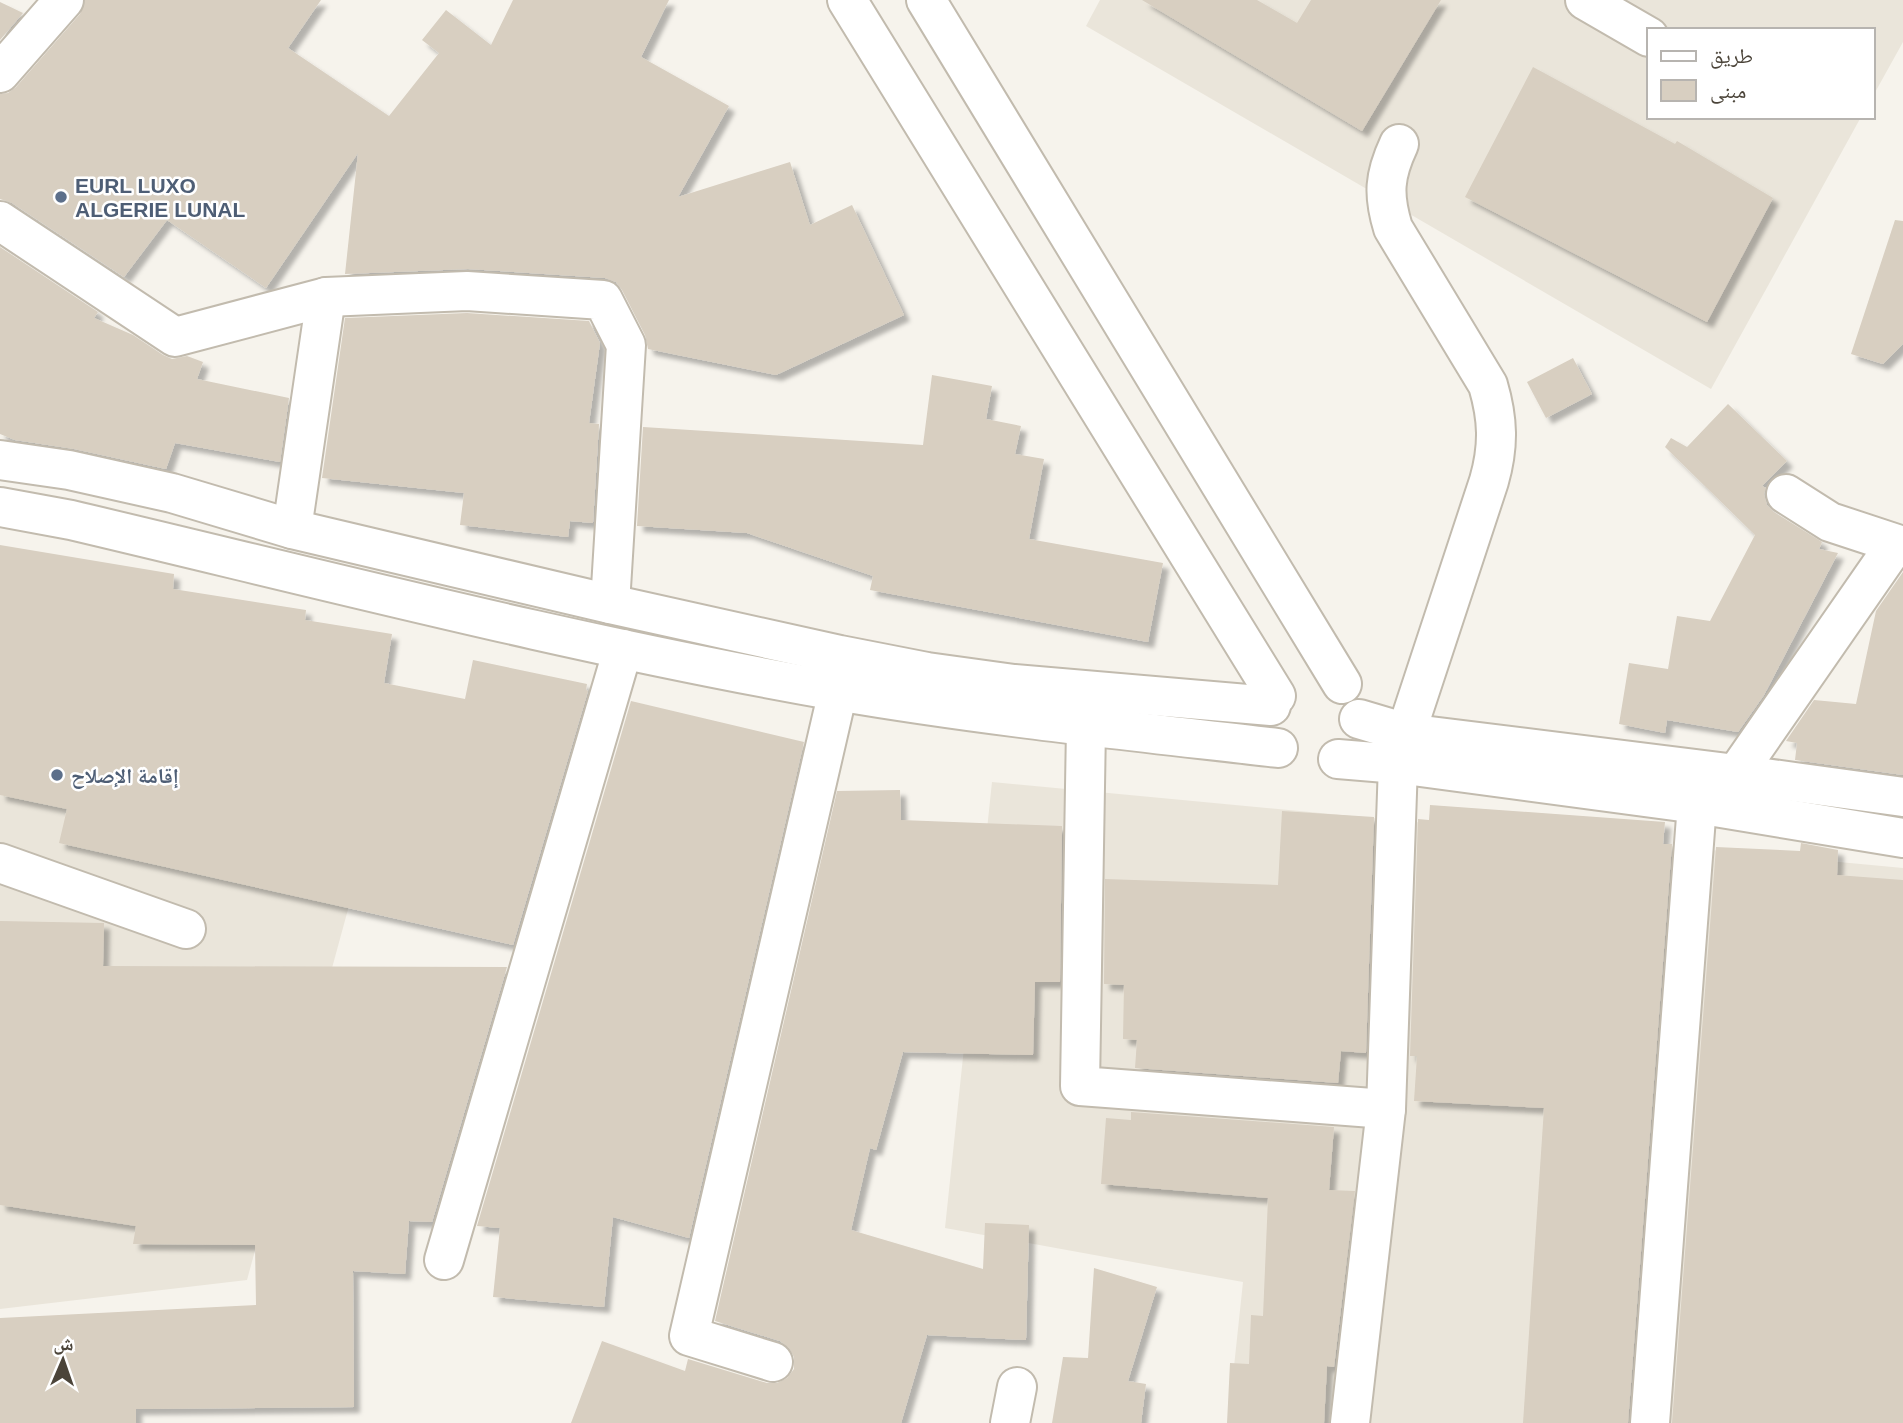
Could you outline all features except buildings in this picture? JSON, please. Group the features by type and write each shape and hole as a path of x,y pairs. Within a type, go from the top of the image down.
{"street":[{"path":"0,73 64,0"},
{"path":"847,0 1273,701"},
{"path":"926,0 1342,684 1355,700 1359,719 1357,735 1350,748 1338,759"},
{"path":"1586,0 1647,36"},
{"path":"1350,1423 1386,1109 1402,748 1489,481 1496,457 1498,433 1488,385 1393,228 1387,208 1385,186 1390,164 1399,144"},
{"path":"0,221 175,337 326,296 467,291 603,300 625,345 610,604"},
{"path":"292,529 326,296"},
{"path":"0,460 69,470 172,493 292,529 840,655 1014,684 1273,701"},
{"path":"1736,774 1899,546 1830,522 1786,494"},
{"path":"0,507 71,520 623,649 838,691 1086,727 1278,748"},
{"path":"444,1261 623,649"},
{"path":"1342,684 1328,677 1314,675 1299,678 1286,685 1273,701 1269,721 1271,736 1278,748 1288,757 1299,763 1325,764 1338,759 1402,748 1736,774 1903,797"},
{"path":"773,1362 689,1336 838,691"},
{"path":"1359,719 1402,748 1697,804 1903,838"},
{"path":"1086,727 1080,1086 1386,1109"},
{"path":"1650,1423 1697,804"},
{"path":"0,863 186,929"}],"shaded area":[{"path":"1100,0 1903,0 1903,42 1875,92 1875,28 1647,28 1647,119 1860,119 1711,389 1086,26"},
{"path":"0,684 383,781 247,1280 0,1309"},
{"path":"992,782 1903,868 1903,1423 1228,1423 1243,1282 945,1228"}],"place":[{"name":"EURL LUXO ALGERIE LUNAL","path":"61,197"},
{"name":"إقامة الإصلاح","path":"57,775"}]}
